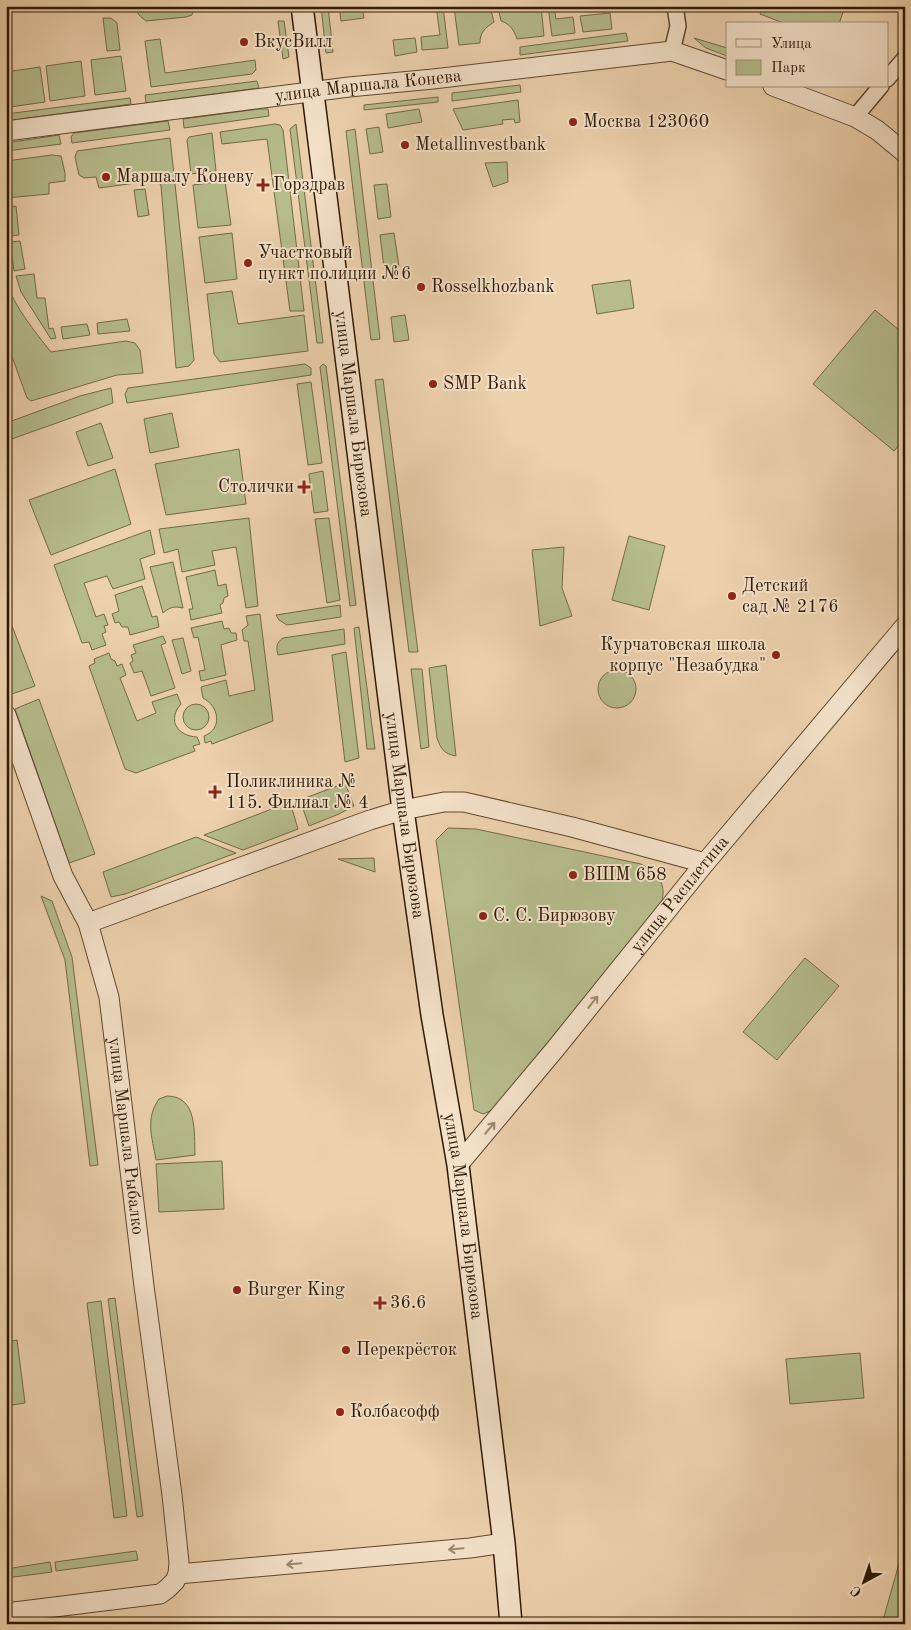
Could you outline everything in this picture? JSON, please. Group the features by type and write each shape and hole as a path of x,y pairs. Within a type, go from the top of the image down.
{"main road":[{"name":"улица Маршала Бирюзова","path":"302,6 403,810 432,1015 458,1165 504,1543 512,1624"}],"street":[{"path":"672,51 678,26 675,6"},
{"name":"улица Маршала Конева","path":"6,132 312,92 672,51 726,70"},
{"path":"888,78 905,58"},
{"path":"778,88 855,117 877,130 905,152"},
{"path":"855,117 879,88"},
{"name":"улица Расплетина","path":"458,1165 556,1048 705,863 905,626"},
{"name":"улица Маршала Рыбалко","path":"6,715 63,876 88,924 109,997 145,1295 172,1495 178,1574"},
{"path":"88,924 370,820 403,810 444,802 464,802 572,827 705,863"},
{"path":"6,1613 160,1594 167,1589 178,1574 470,1548 504,1543"}],"green space":[{"path":"136,6 194,6 192,15 186,17 146,21 138,13"},
{"path":"321,6 328,6 333,52 326,53"},
{"path":"339,6 362,6 364,18 341,21"},
{"path":"436,6 443,6 448,48 422,50 421,37 440,35"},
{"path":"490,6 494,22 484,31 480,43 459,45 454,7"},
{"path":"498,6 541,6 544,36 517,39 511,28 501,21"},
{"path":"548,6 554,6 556,19 573,17 575,33 552,36"},
{"path":"763,6 845,6 840,22 781,22 760,14"},
{"path":"610,13 612,29 583,32 580,16"},
{"path":"103,18 111,18 117,23 120,50 107,51"},
{"path":"278,21 284,21 289,57 283,59"},
{"path":"626,33 628,41 520,55 520,47"},
{"path":"415,38 417,52 395,56 393,40"},
{"path":"694,38 726,48 726,56 706,48"},
{"path":"160,39 165,73 255,60 256,70 252,74 151,87 145,41"},
{"path":"121,56 126,91 95,95 91,60"},
{"path":"81,61 85,96 50,101 46,66"},
{"path":"40,67 45,102 10,107 6,72"},
{"path":"257,81 259,88 146,103 145,95"},
{"path":"520,85 521,92 452,101 452,93"},
{"path":"438,97 438,102 364,110 364,105"},
{"path":"130,98 131,104 6,121 6,114"},
{"path":"518,100 520,122 515,123 514,119 502,120 503,124 463,130 453,109"},
{"path":"268,109 269,116 184,128 183,119"},
{"path":"419,109 422,122 388,128 386,114"},
{"path":"168,121 170,130 72,143 71,137 74,133"},
{"path":"275,124 280,125 283,130 304,311 290,311 267,139 222,144 220,132"},
{"path":"296,124 323,343 317,343 290,129"},
{"path":"379,127 383,152 370,154 366,129"},
{"path":"355,129 380,339 371,340 346,131"},
{"path":"212,133 216,171 191,174 187,140 189,137"},
{"path":"59,135 61,144 6,151 6,143"},
{"path":"170,138 194,360 189,366 176,368 161,186 158,180 99,188 96,177 84,178 79,175 75,157 77,151"},
{"path":"52,155 61,156 65,181 49,183 49,194 6,198 6,161"},
{"path":"507,162 508,182 493,187 485,163"},
{"path":"225,181 231,225 198,228 193,185"},
{"path":"387,184 391,217 378,219 374,185"},
{"path":"145,189 149,215 138,217 134,190"},
{"path":"16,206 19,235 10,236 6,208"},
{"path":"232,233 237,279 205,283 199,237"},
{"path":"394,233 399,266 384,268 380,235"},
{"path":"20,241 25,269 14,271 10,242"},
{"path":"34,274 37,298 45,298 49,329 53,328 56,338 51,339 21,292 16,276"},
{"path":"630,280 634,308 597,314 592,285"},
{"path":"6,283 20,310 51,352 126,341 135,343 140,350 143,373 117,375 31,401 27,398 6,340"},
{"path":"232,291 238,324 304,315 308,351 220,362 214,354 207,294"},
{"path":"875,310 905,335 905,438 894,451 813,384"},
{"path":"405,315 409,340 394,342 391,317"},
{"path":"127,319 130,331 98,334 97,323"},
{"path":"87,324 90,335 63,339 61,327"},
{"path":"305,364 311,368 311,375 127,403 125,394 128,388"},
{"path":"323,364 326,366 356,605 350,606 320,367"},
{"path":"383,379 418,652 409,652 375,380"},
{"path":"311,382 322,463 308,465 297,384"},
{"path":"111,388 113,403 6,441 6,423 80,396"},
{"path":"172,413 179,447 150,453 144,419"},
{"path":"101,423 113,458 88,466 76,432"},
{"path":"239,449 246,504 166,515 155,464"},
{"path":"115,469 131,524 51,555 29,500"},
{"path":"323,471 328,511 314,513 309,474"},
{"path":"249,518 258,606 246,608 236,547 212,551 215,565 182,572 178,549 164,553 159,529"},
{"path":"329,518 340,600 327,603 315,519"},
{"path":"150,530 155,554 140,559 145,579 113,589 107,576 84,583 96,617 104,614 108,625 104,626 106,632 102,634 106,645 92,650 89,642 82,643 54,565"},
{"path":"629,536 665,546 649,610 612,600"},
{"path":"564,547 562,588 572,616 540,626 532,550"},
{"path":"173,562 183,608 168,609 163,613 150,567"},
{"path":"215,570 218,586 226,584 228,596 224,598 223,603 220,605 222,613 191,620 189,609 193,609 186,577"},
{"path":"142,586 152,617 157,616 159,627 130,635 128,627 122,627 119,622 115,623 112,614 119,611 115,595"},
{"path":"340,605 341,617 287,625 279,620 276,615"},
{"path":"6,610 35,686 9,695 6,688"},
{"path":"260,614 273,721 212,744 211,741 205,743 204,736 214,728 217,717 213,706 203,698 201,687 226,680 229,696 255,690 248,641 244,641 242,630 248,625 246,616"},
{"path":"222,621 224,629 229,628 231,633 236,633 237,640 221,645 226,675 201,681 199,671 205,670 198,637 194,638 191,628"},
{"path":"359,627 375,749 367,749 354,628"},
{"path":"344,629 345,644 278,655 277,645 283,638"},
{"path":"163,636 166,643 161,645 175,688 151,696 142,671 134,673 130,663 133,661 131,655 136,653 133,645"},
{"path":"183,638 191,671 182,674 172,640"},
{"path":"346,652 359,758 345,762 332,655"},
{"path":"109,653 117,666 122,664 126,675 120,678 137,721 156,713 152,702 177,694 181,704 175,716 176,726 184,734 197,737 200,744 193,746 195,751 136,773 125,769 89,666 95,663 94,659"},
{"path":"446,665 456,756 444,750 437,738 429,668"},
{"path":"411,669 422,669 429,747 421,749"},
{"path":"617,670 631,675 636,689 631,703 617,708 603,703 598,689 603,675"},
{"path":"39,699 95,854 69,863 15,709"},
{"path":"196,704 205,708 209,717 205,726 196,730 187,726 183,717 187,708"},
{"path":"345,783 354,806 309,826 300,800"},
{"path":"290,802 298,829 243,850 204,835"},
{"path":"448,828 476,829 641,864 654,873 663,889 659,910 495,1109 483,1114 474,1110 436,840"},
{"path":"196,837 236,853 125,894 111,897 103,872"},
{"path":"374,858 375,872 338,859"},
{"path":"41,896 52,901 72,957 98,1165 90,1166 65,960"},
{"path":"805,958 839,986 777,1060 743,1032"},
{"path":"167,1096 184,1102 189,1109 194,1127 195,1155 156,1160 151,1128 152,1114 159,1099"},
{"path":"222,1161 224,1209 159,1212 156,1164"},
{"path":"115,1298 143,1516 137,1517 108,1299"},
{"path":"101,1301 127,1516 114,1518 87,1303"},
{"path":"17,1340 25,1403 6,1406 6,1342"},
{"path":"860,1353 864,1398 790,1404 786,1359"},
{"path":"905,1542 905,1624 882,1624"},
{"path":"136,1551 138,1560 56,1571 55,1562"},
{"path":"50,1562 52,1572 6,1578 6,1569"}],"place":[{"name":"ВкусВилл","path":"244,42"},
{"name":"Москва 123060","path":"573,122"},
{"name":"Metallinvestbank","path":"405,145"},
{"name":"Маршалу Коневу","path":"106,177"},
{"name":"Горздрав","path":"263,185"},
{"name":"Участковый пункт полиции №6","path":"248,263"},
{"name":"Rosselkhozbank","path":"421,287"},
{"name":"SMP Bank","path":"433,384"},
{"name":"Столички","path":"304,487"},
{"name":"Детский сад № 2176","path":"732,596"},
{"name":"Курчатовская школа корпус \"Незабудка\"","path":"776,655"},
{"name":"Поликлиника № 115. Филиал № 4","path":"215,792"},
{"name":"ВШM 658","path":"573,875"},
{"name":"С. С. Бирюзову","path":"483,916"},
{"name":"Burger King","path":"237,1290"},
{"name":"36.6","path":"380,1303"},
{"name":"Перекрёсток","path":"346,1350"},
{"name":"Колбасофф","path":"340,1412"}]}
